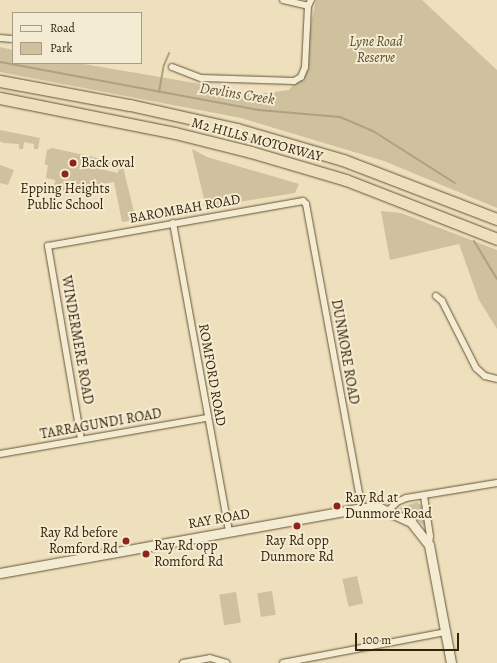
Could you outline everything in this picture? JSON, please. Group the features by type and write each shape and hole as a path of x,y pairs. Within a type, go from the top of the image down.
{"highway":[{"name":"M2 HILLS MOTORWAY","path":"0,81 130,105 237,129 343,160 497,219"},
{"name":"M2 HILLS MOTORWAY","path":"0,98 175,133 251,152 346,180 497,239"}],"street":[{"path":"283,0 308,6"},
{"path":"172,67 201,78 294,81 301,77 306,67 308,6 311,0"},
{"path":"0,38 12,39"},
{"name":"BAROMBAH ROAD","path":"48,246 173,223 303,202"},
{"name":"DUNMORE ROAD","path":"303,202 308,212 362,508"},
{"name":"ROMFORD ROAD","path":"173,223 207,418 229,531"},
{"name":"WINDERMERE ROAD","path":"48,246 81,439"},
{"path":"436,296 442,301 476,368 485,376 497,379"},
{"name":"TARRAGUNDI ROAD","path":"0,454 207,418"},
{"path":"389,510 401,500 497,483"},
{"name":"RAY ROAD","path":"424,496 430,536 429,545 451,663"},
{"name":"RAY ROAD","path":"0,574 229,531 362,508 389,510 412,522 429,545"},
{"path":"283,663 446,632"},
{"path":"183,663 210,658 226,663"}],"green space":[{"name":"Lyne Road Reserve","path":"316,0 422,0 497,70 497,208 384,161 241,118 0,72 0,47 12,50 12,64 84,64 259,94 289,90 301,75"},
{"path":"0,130 40,138 38,149 34,149 34,144 24,142 23,149 19,149 19,144 3,143 0,141"},
{"path":"52,148 102,159 100,169 118,173 119,168 105,165 106,160 122,163 136,220 122,222 114,182 53,192 55,180 46,178 48,165 45,165 47,150"},
{"path":"192,149 207,157 299,184 295,193 206,207"},
{"path":"0,165 14,170 8,185 0,183"},
{"path":"381,211 401,213 497,250 497,329 479,300 459,244 390,260"},
{"path":"417,502 422,506 425,526 399,508"},
{"path":"357,576 363,603 349,607 342,579"},
{"path":"272,591 276,615 261,617 257,593"},
{"path":"236,592 241,623 224,625 219,595"}],"waterway":[{"path":"159,92 164,65 169,53"},
{"name":"Devlins Creek","path":"0,62 259,110 340,117 373,131 455,183"},
{"name":"Devlins Creek","path":"474,241 497,279"}],"place":[{"name":"Back oval","path":"73,163"},
{"name":"Epping Heights Public School","path":"65,174"},
{"name":"Ray Rd at Dunmore Road","path":"337,506"},
{"name":"Ray Rd opp Dunmore Rd","path":"297,526"},
{"name":"Ray Rd before Romford Rd","path":"126,541"},
{"name":"Ray Rd opp Romford Rd","path":"146,554"}]}
